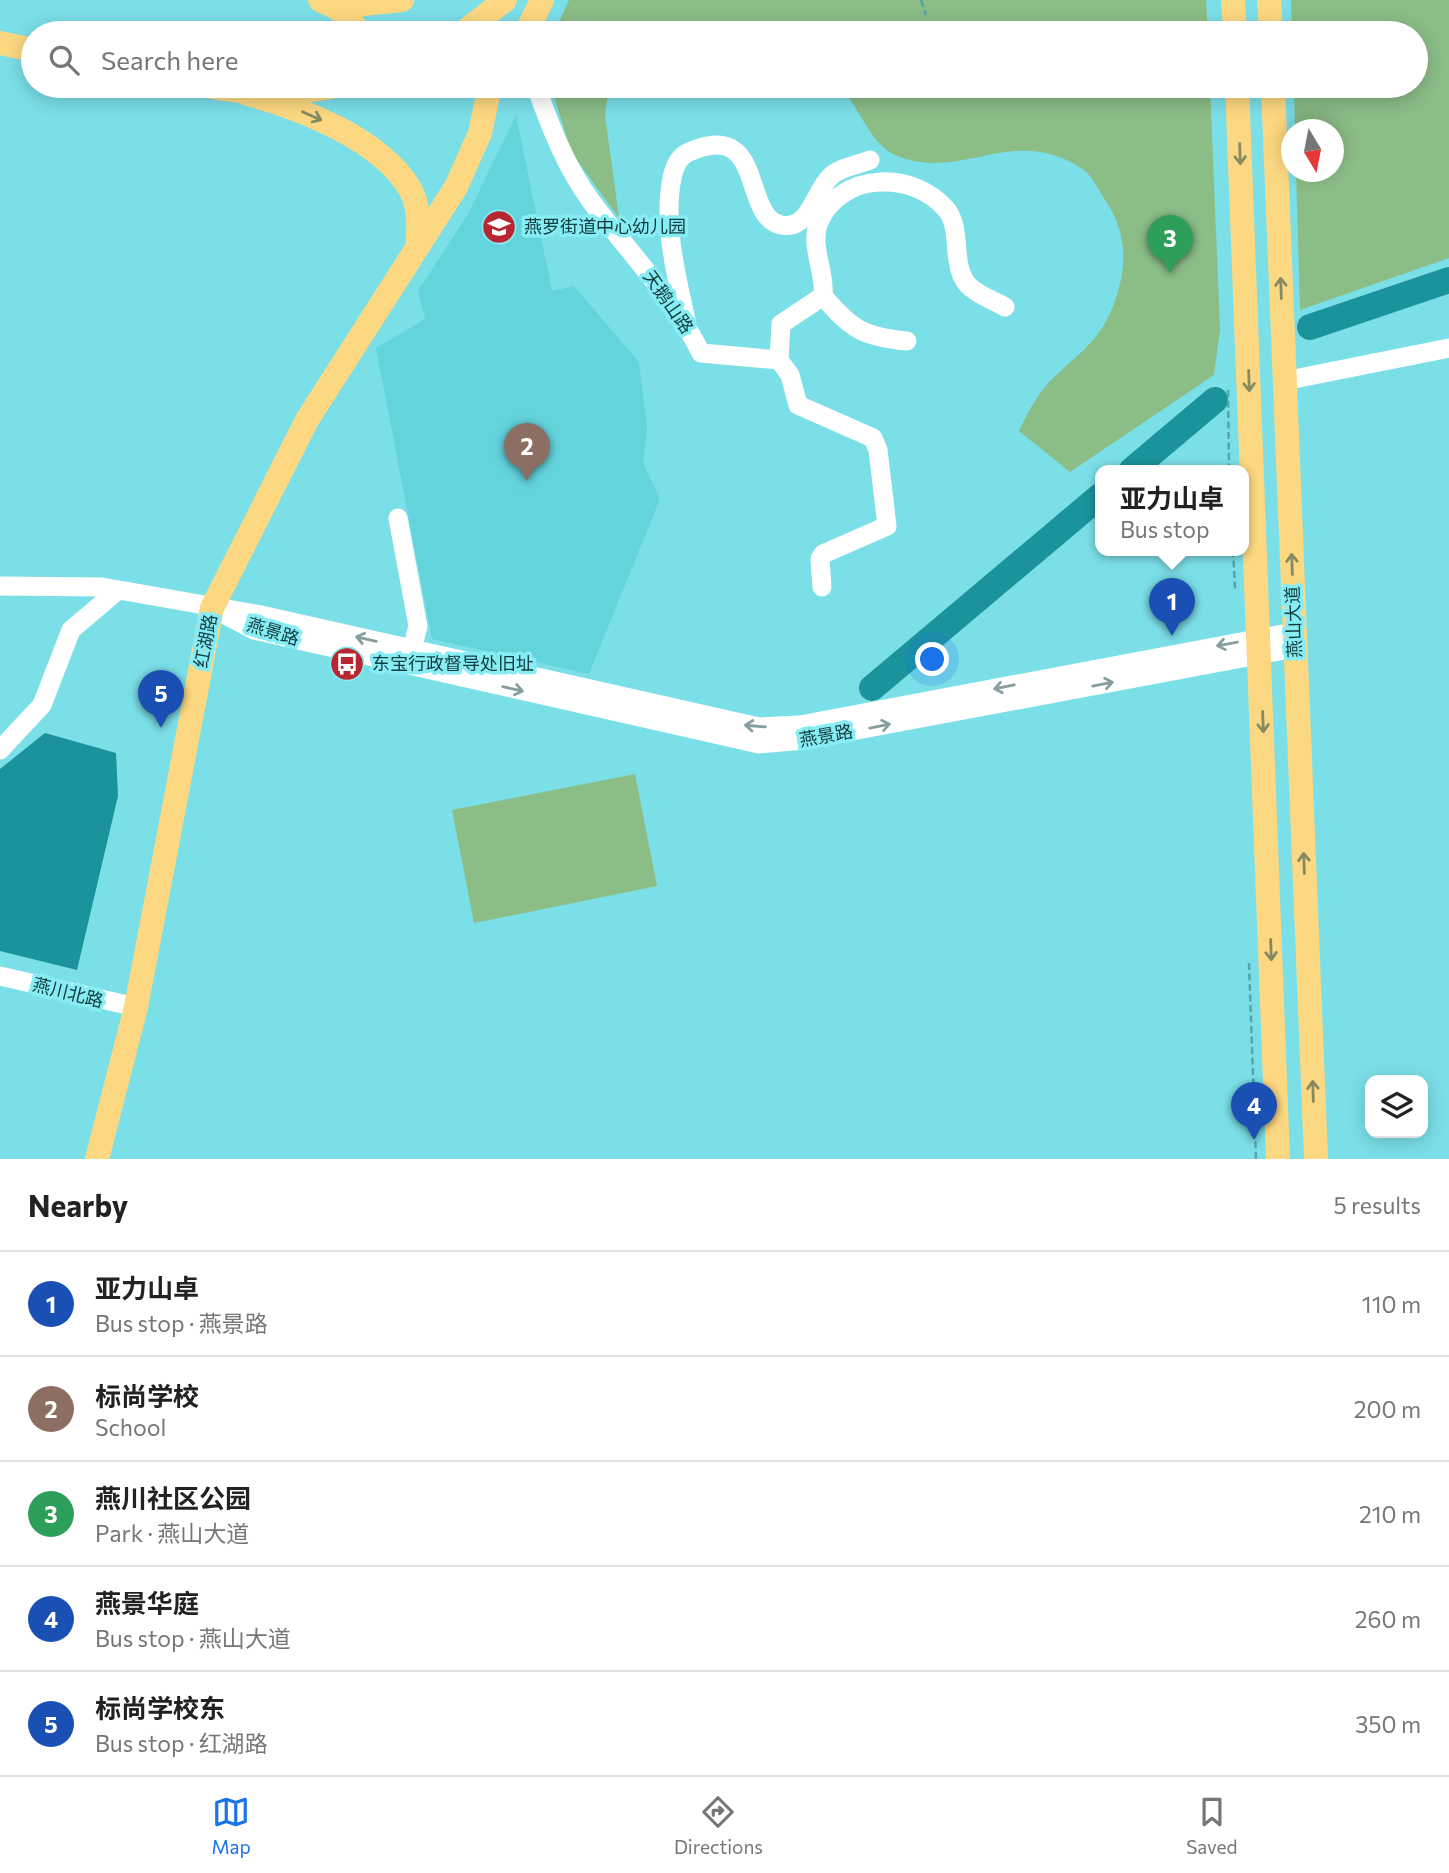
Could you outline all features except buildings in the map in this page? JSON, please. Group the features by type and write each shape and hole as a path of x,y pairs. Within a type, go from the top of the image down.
{"main road":[{"path":"319,0 364,4 402,0"},
{"path":"319,0 342,10 352,21"},
{"path":"533,21 542,0"},
{"path":"1233,0 1234,21"},
{"path":"1269,0 1270,21"},
{"path":"0,43 21,47"},
{"path":"263,98 286,104 327,123 356,140 399,175 416,205 419,224 416,252"},
{"name":"红湖路","path":"416,252 465,127 472,98"},
{"name":"红湖路","path":"97,1159 136,1007 212,608 307,420 456,187 480,134 488,98"},
{"path":"480,134 496,98"},
{"name":"燕山大道","path":"1237,98 1278,1159"},
{"name":"燕山大道","path":"1273,98 1316,1159"}],"street":[{"name":"天鹅山路","path":"541,98 563,155 584,190 688,328 701,353 779,360"},
{"path":"688,328 678,286 668,197 674,168 685,154 702,147 721,147 741,155 768,219 782,226 797,223 806,214 833,173 870,160"},
{"path":"907,341 875,338 855,329 823,296 824,286 816,241 819,223 830,205 851,187 875,180 904,184 930,195 947,210 957,239 961,274 968,285 1005,307"},
{"path":"822,587 820,559 823,554 887,526 878,450 873,438 798,405 790,375 779,360 781,324 823,296"},
{"path":"1284,381 1449,348"},
{"path":"398,518 418,626 412,650"},
{"path":"0,586 102,587 212,608"},
{"path":"0,750 42,705 72,630 117,591"},
{"name":"燕景路","path":"212,608 254,631 759,744 804,740 1260,646"},
{"name":"燕景路","path":"212,608 261,615 734,724 773,727 1295,640"},
{"name":"燕川北路","path":"0,976 136,1007"}],"path":[{"path":"921,0 926,15"}],"shaded area":[{"path":"516,115 552,291 574,286 639,362 647,428 643,463 660,499 589,674 432,639 376,348 425,319 418,291 468,214"},
{"path":"45,733 116,753 118,796 77,970 0,951 0,769"}],"green space":[{"path":"569,0 1206,0 1207,21 559,21"},
{"path":"1291,0 1449,0 1449,258 1300,310 1296,182 1344,182 1344,119 1295,119 1294,98 1428,98 1428,21 1292,21"},
{"path":"555,98 607,98 605,115 619,218 571,152"},
{"path":"849,98 1210,98 1220,329 1214,375 1070,472 1019,431 1043,390 1093,340 1113,307 1121,279 1123,255 1120,232 1111,210 1087,173 1058,156 1034,151 1011,151 943,163 920,162 895,155 878,142"},
{"path":"635,774 657,886 474,923 452,810"}],"waterway":[{"path":"1310,327 1449,280"},
{"path":"1138,465 1215,400"},
{"path":"872,688 1095,500"}],"place":[{"name":"燕罗街道中心幼儿园","path":"499,227"},
{"name":"燕川社区公园","path":"1170,273"},
{"name":"标尚学校","path":"527,481"},
{"name":"亚力山卓","path":"1172,636"},
{"name":"东宝行政督导处旧址","path":"347,664"},
{"name":"标尚学校东","path":"161,728"},
{"name":"燕景华庭","path":"1254,1140"}]}
